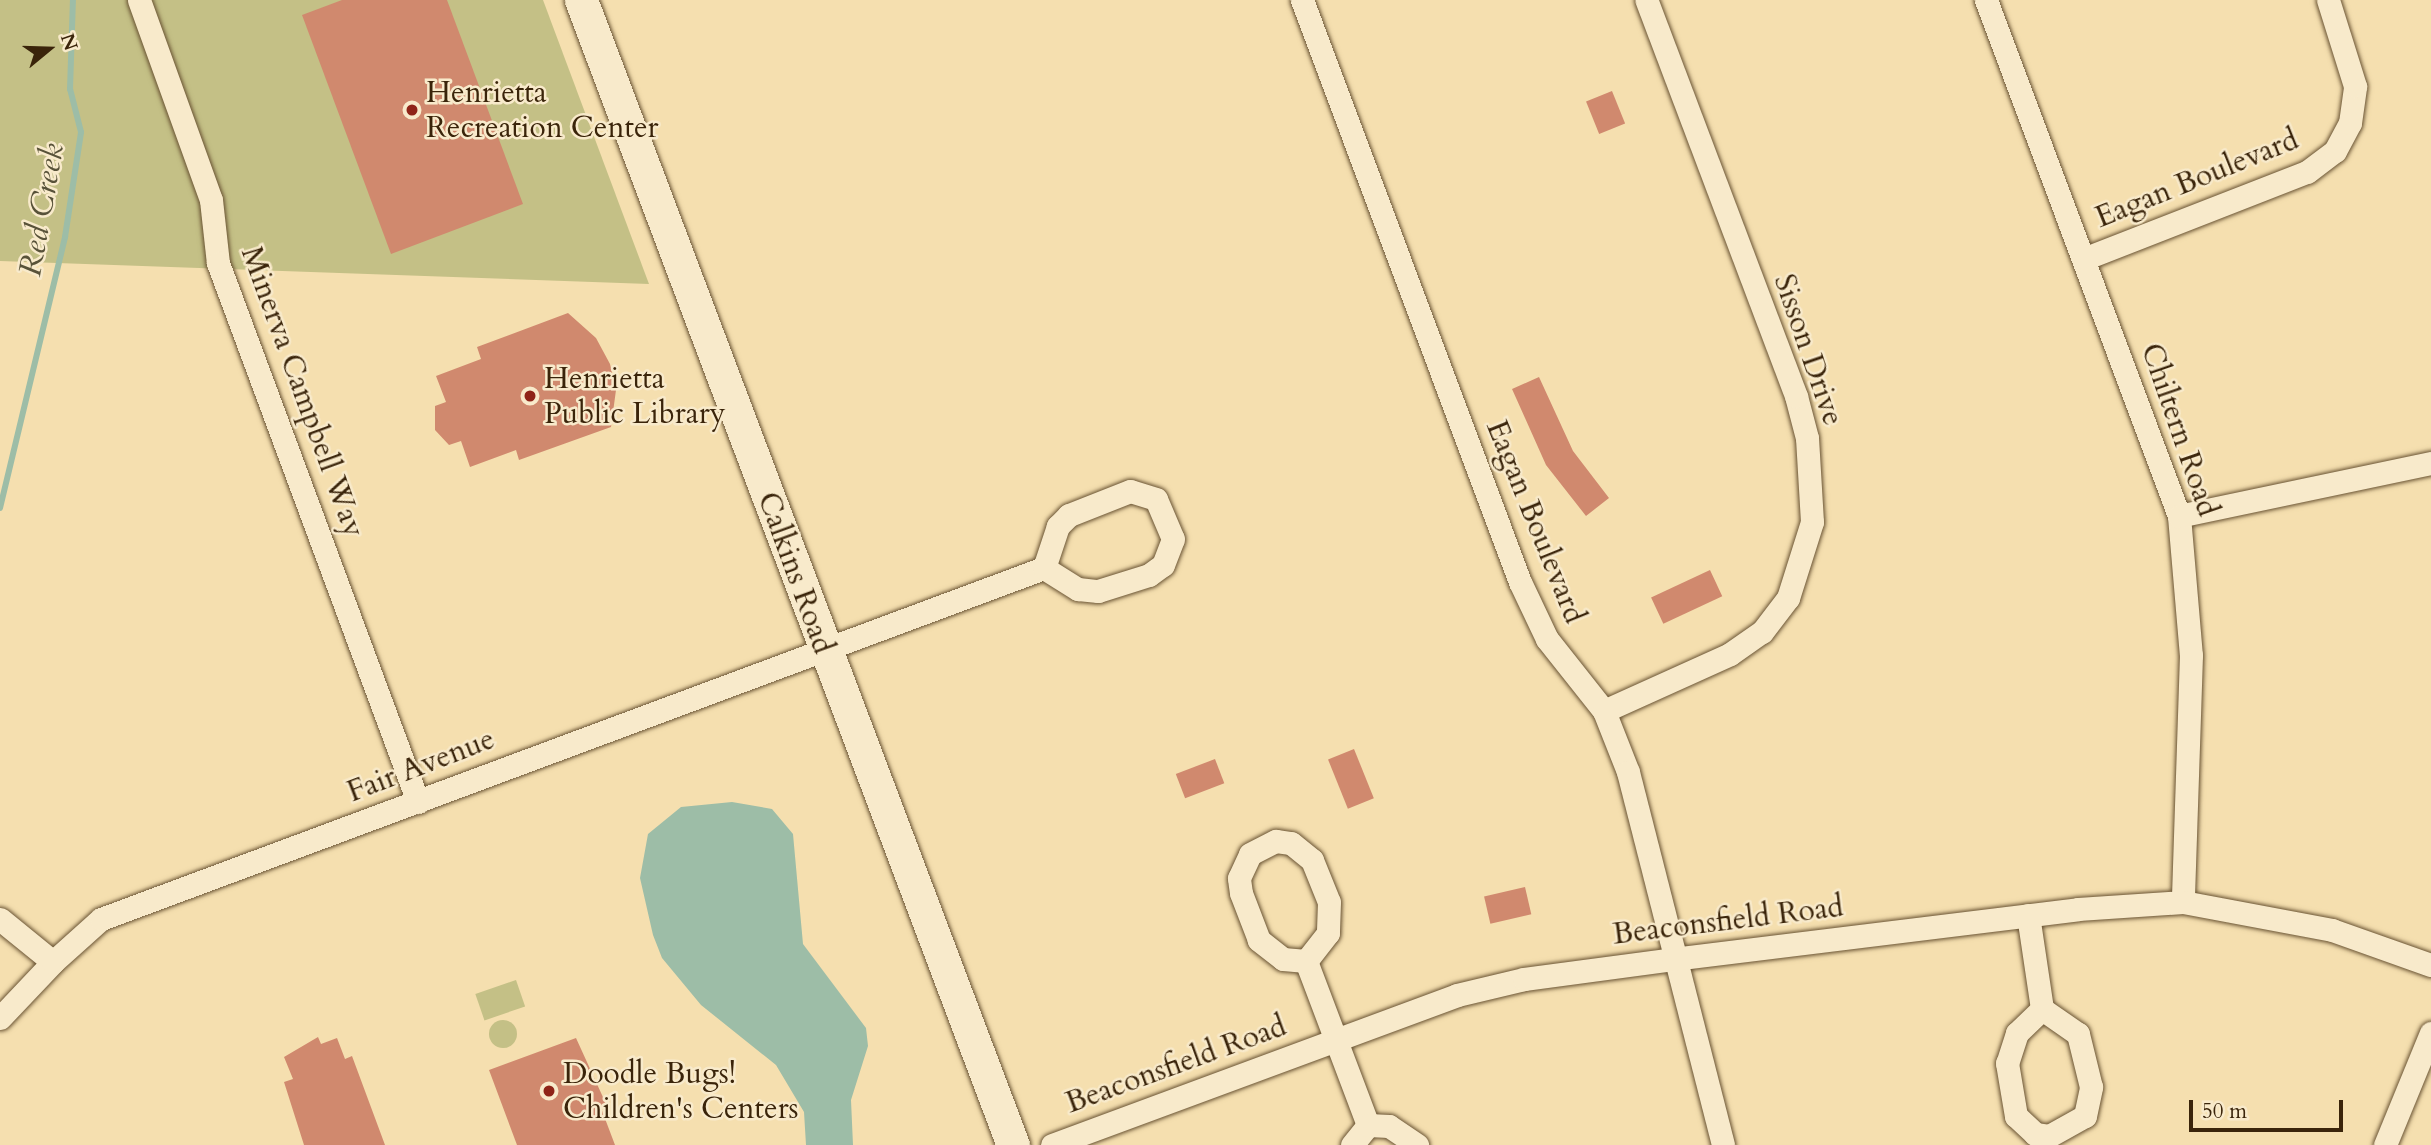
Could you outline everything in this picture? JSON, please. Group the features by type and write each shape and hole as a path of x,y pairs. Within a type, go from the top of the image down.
{"main road":[{"name":"Calkins Road","path":"581,0 822,647 1013,1145"}],"street":[{"name":"Minerva Campbell Way","path":"139,0 211,200 218,263 418,802"},
{"name":"Eagan Boulevard","path":"1302,0 1520,582 1548,639 1604,711 1628,772 1673,959 1723,1145"},
{"name":"Sisson Drive","path":"1604,711 1730,654 1762,632 1788,598 1812,522 1807,438 1796,396 1646,0"},
{"name":"Chiltern Road","path":"1986,0 2086,258 2179,516 2191,655 2183,902"},
{"name":"Eagan Boulevard","path":"2086,258 2307,172 2335,151 2350,123 2355,86 2328,0"},
{"path":"2179,516 2431,463"},
{"path":"1130,491 1156,499 1172,539 1170,554 1149,575 1098,591 1078,589 1044,568 1058,526 1069,515 1130,491"},
{"name":"Fair Avenue","path":"0,1018 53,962 101,919 418,802 822,647 1044,568"},
{"path":"1276,841 1291,843 1312,860 1329,902 1328,933 1306,961 1283,959 1259,940 1241,893 1239,878 1250,854 1276,841"},
{"name":"Beaconsfield Road","path":"1052,1145 1457,995 1524,979 1673,959 2028,915 2183,902 2332,930 2431,965"},
{"path":"2028,915 2042,1009 2078,1034 2091,1087 2085,1116 2049,1136 2035,1134 2016,1116 2007,1063 2017,1033 2042,1009"},
{"path":"0,919 53,962"},
{"path":"1306,961 1368,1125"},
{"path":"2385,1145 2431,1033"},
{"path":"1352,1145 1368,1125"},
{"path":"1368,1125 1389,1126 1417,1145"}],"shaded area":[{"path":"0,0 543,0 649,284 0,261"},
{"path":"732,802 772,809 793,834 803,944 866,1028 868,1046 851,1100 853,1145 806,1145 804,1112 776,1065 701,1005 662,958 653,935 640,878 648,834 681,807"},
{"path":"516,980 525,1006 484,1020 475,994"},
{"path":"503,1020 513,1024 517,1034 513,1044 503,1048 493,1044 489,1034 493,1024"}],"building":[{"name":"Henrietta Recreation Center","path":"342,0 447,0 523,204 391,254 302,15"},
{"path":"1612,91 1625,123 1599,134 1586,101"},
{"name":"Henrietta Public Library","path":"568,313 596,338 610,364 616,390 611,427 519,460 516,450 470,467 461,441 449,445 435,430 435,406 446,402 436,376 481,359 477,347"},
{"path":"1539,377 1573,451 1609,498 1586,516 1546,465 1512,389"},
{"path":"1710,570 1722,596 1663,624 1651,597"},
{"path":"1354,749 1374,798 1348,809 1328,759"},
{"path":"1215,759 1224,783 1185,798 1176,774"},
{"path":"1525,887 1531,914 1490,924 1484,896"},
{"path":"318,1037 321,1044 337,1038 345,1059 352,1056 385,1145 304,1145 284,1082 293,1079 284,1057"},
{"name":"Doodle Bugs! Children's Centers","path":"576,1038 607,1106 601,1108 615,1145 517,1145 489,1070"}],"waterway":[{"name":"Red Creek","path":"0,508 65,237 81,132 70,89 73,0"}],"place":[{"name":"Henrietta Recreation Center","path":"412,110"},
{"name":"Henrietta Public Library","path":"530,396"},
{"name":"Doodle Bugs! Children's Centers","path":"549,1091"}]}
